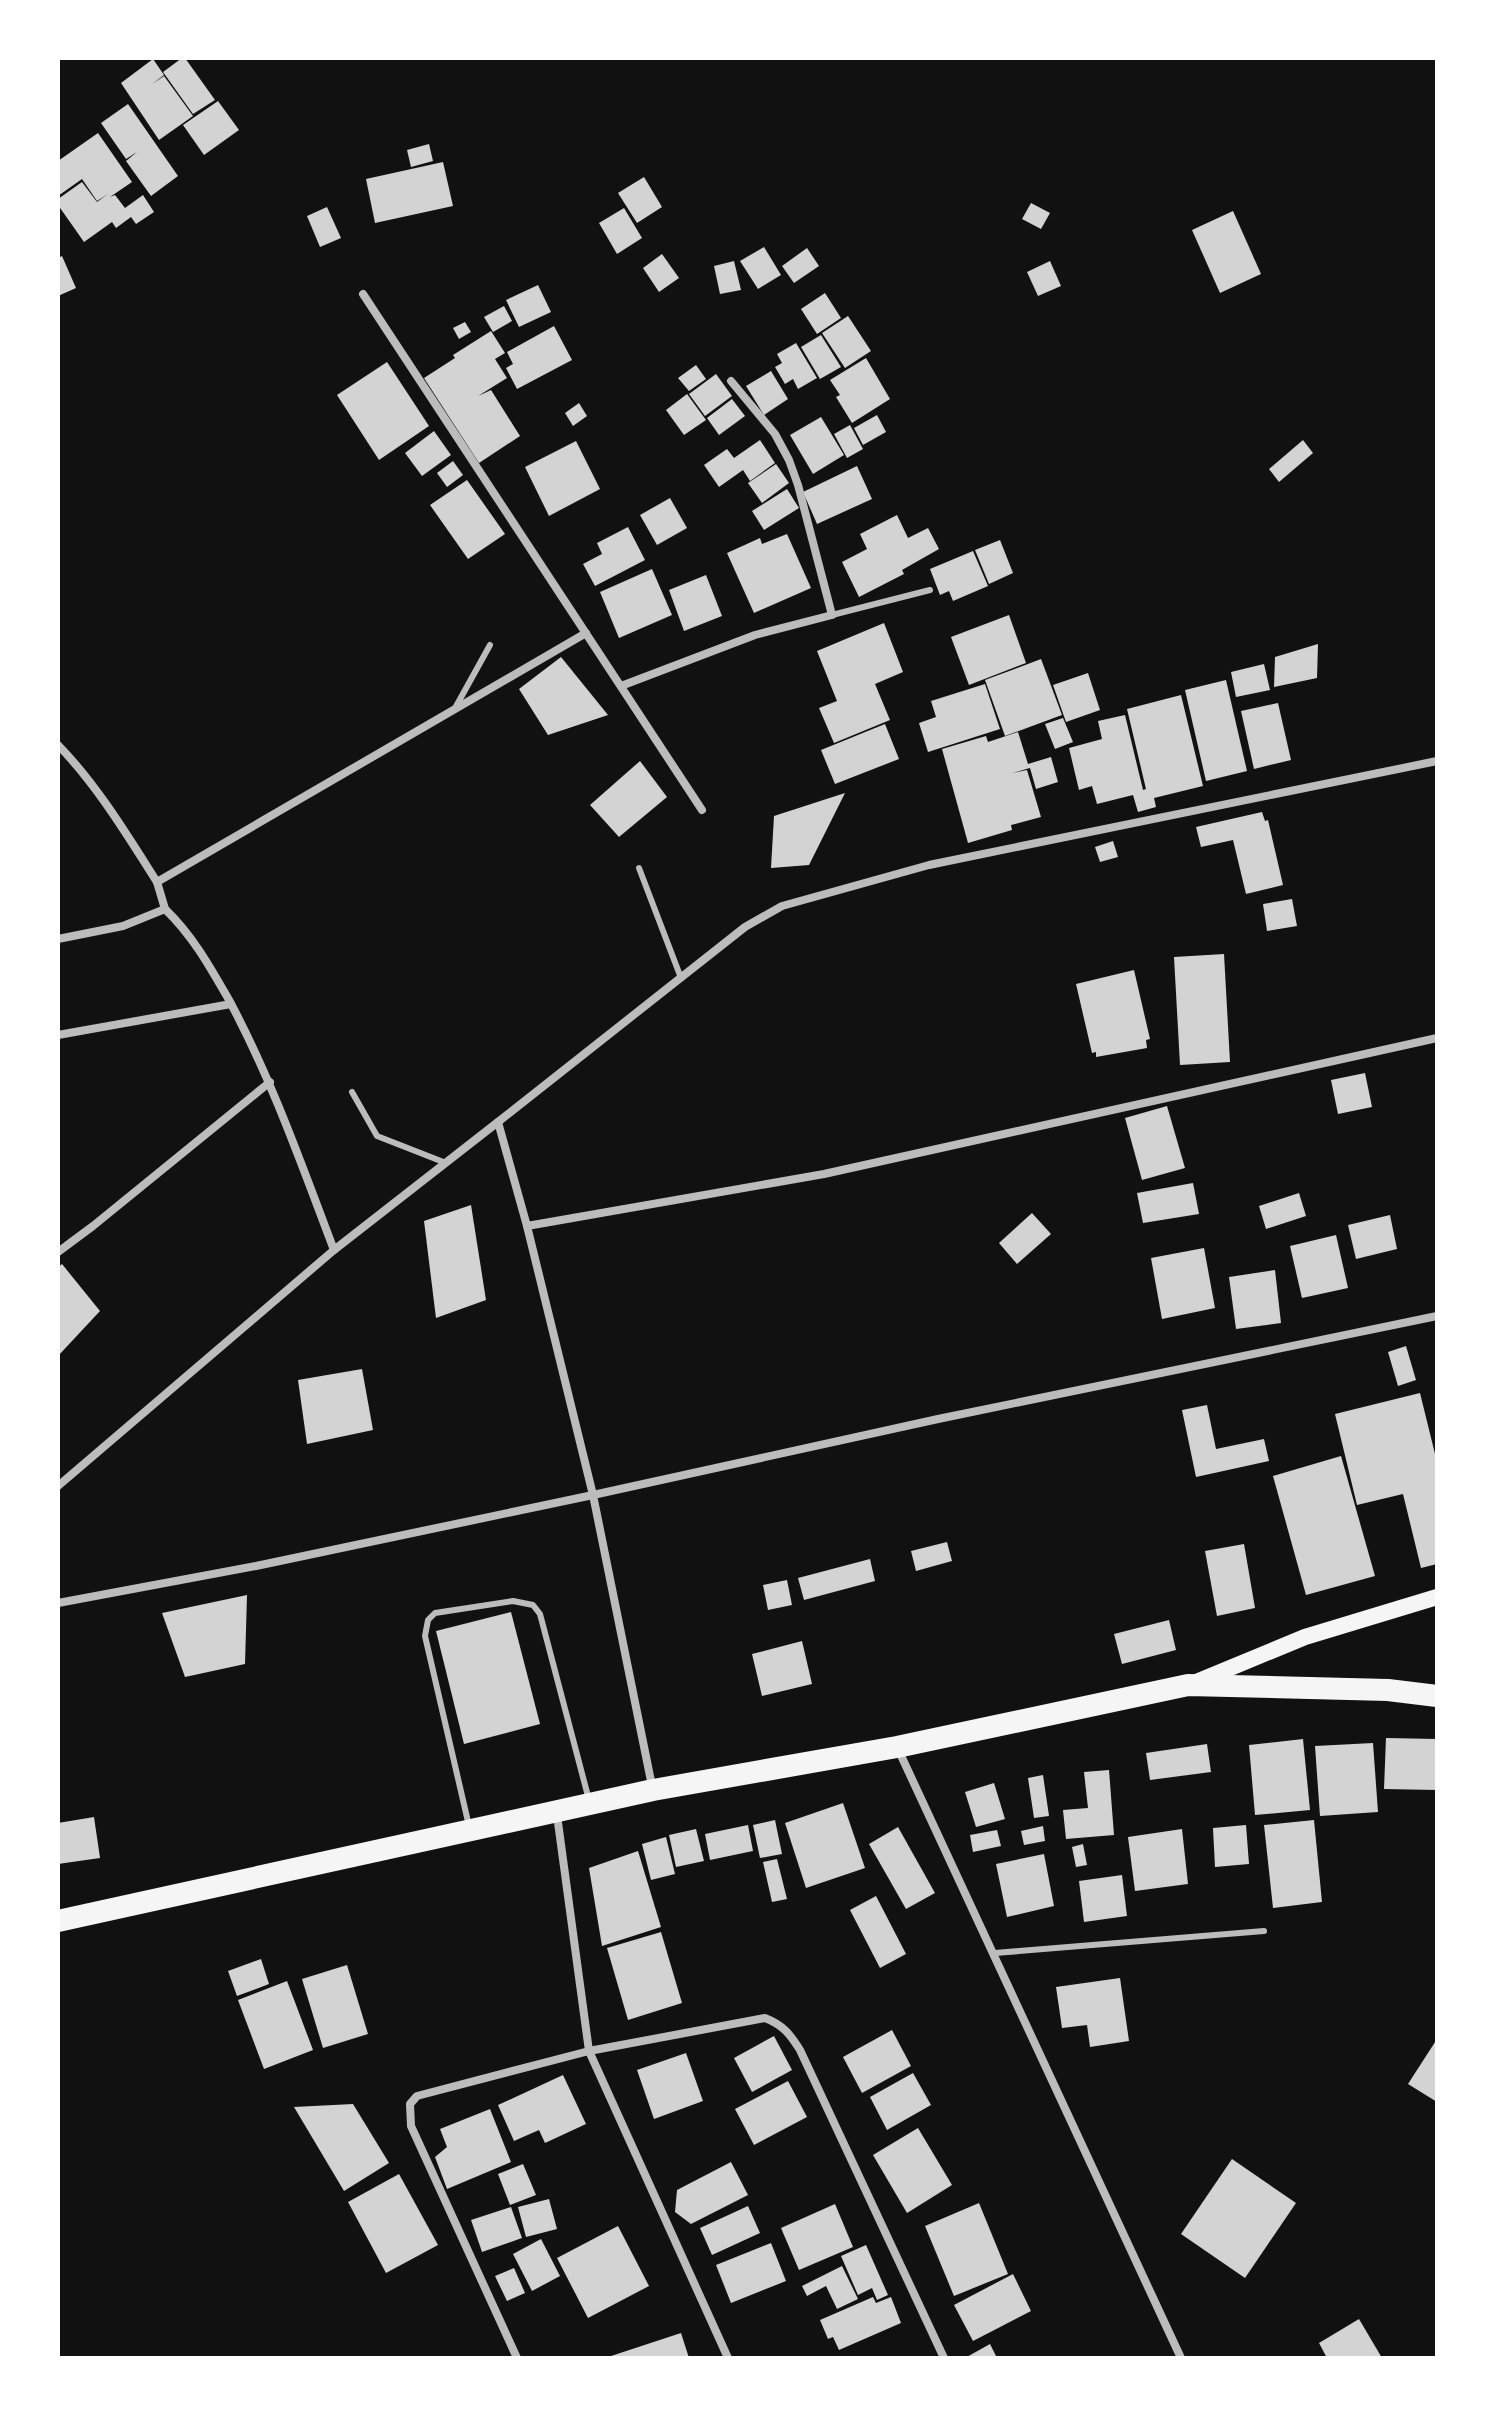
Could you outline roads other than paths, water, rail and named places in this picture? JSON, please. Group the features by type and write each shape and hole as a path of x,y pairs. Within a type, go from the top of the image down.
{"highway":[{"path":"58,1921 653,1790 897,1747 1188,1685 1388,1690 1437,1696"}],"main road":[{"path":"1188,1685 1305,1637 1437,1597"}],"street":[{"path":"363,294 702,810"},
{"path":"621,686 755,635 832,615 789,460 775,434 731,381"},
{"path":"157,882 586,633"},
{"path":"58,745 101,798 157,882 165,909 195,942 257,1051 334,1250"},
{"path":"58,1486 334,1250 745,927 782,906 929,865 1437,761"},
{"path":"58,939 123,926 165,909"},
{"path":"58,1035 231,1004"},
{"path":"527,1226 824,1174 1437,1038"},
{"path":"58,1252 270,1082"},
{"path":"498,1122 527,1226 593,1495 653,1790"},
{"path":"58,1603 256,1566 938,1419 1437,1316"},
{"path":"897,1747 1181,2358"},
{"path":"557,1813 589,2051 728,2358"},
{"path":"517,2358 411,2126 410,2104 417,2096 589,2051 765,2018 789,2032 800,2050 944,2358"}],"lane":[{"path":"832,615 930,590"},
{"path":"454,710 490,645"},
{"path":"639,868 681,978"},
{"path":"352,1092 377,1136 446,1163"},
{"path":"471,1831 425,1636 426,1625 435,1613 513,1601 533,1605 540,1614 590,1804"},
{"path":"995,1953 1264,1931"}]}
